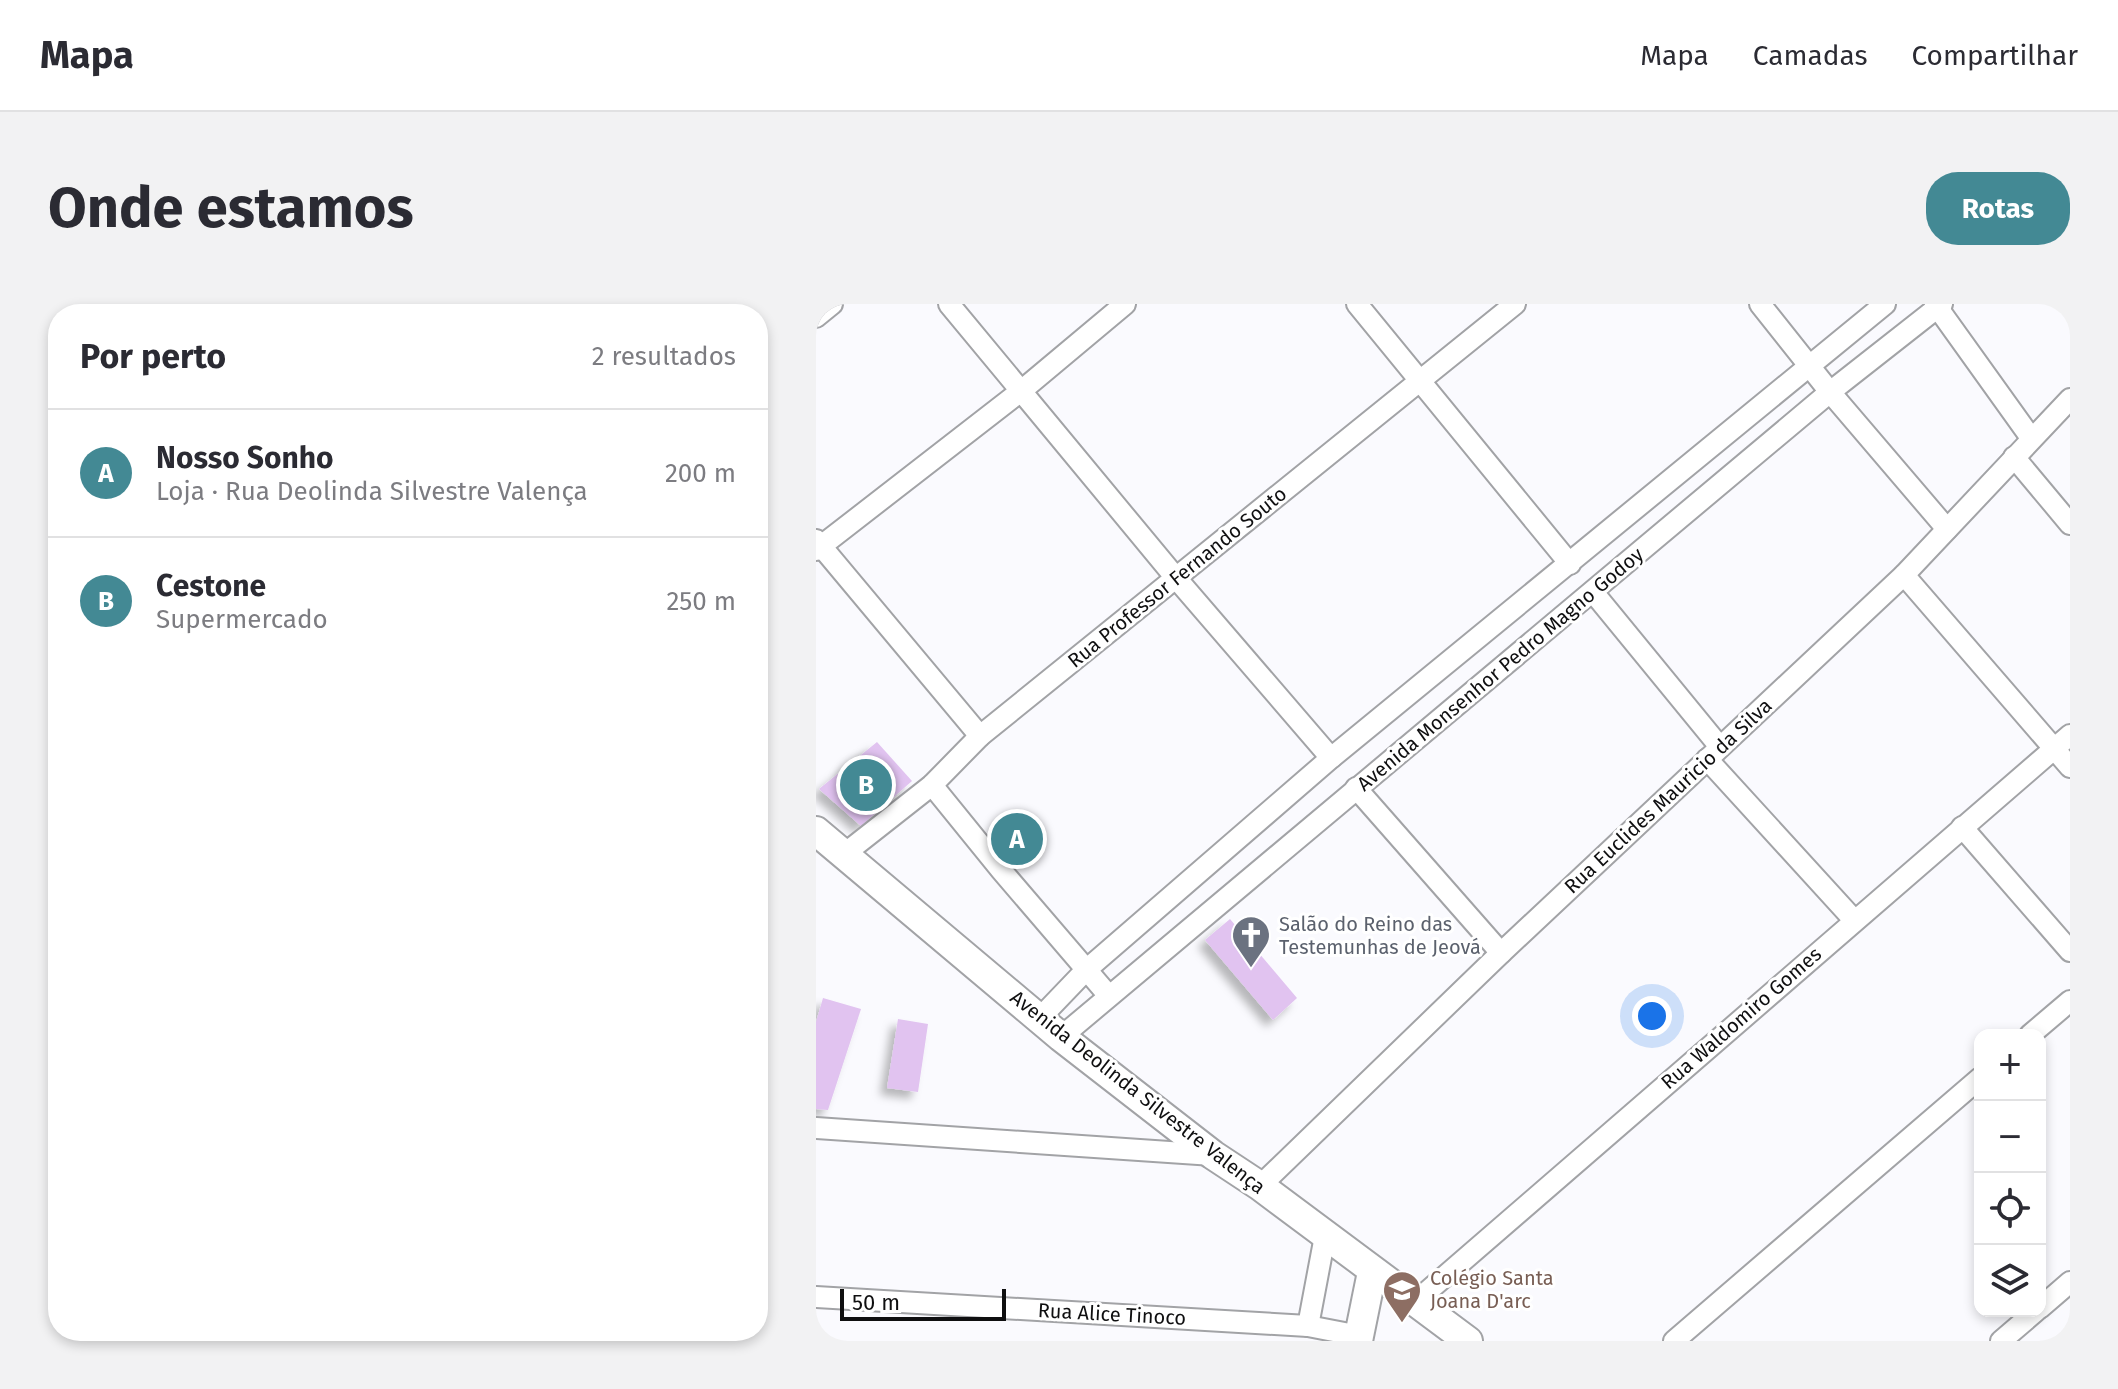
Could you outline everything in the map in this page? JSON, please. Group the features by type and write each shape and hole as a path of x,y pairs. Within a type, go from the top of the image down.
{"street":[{"path":"816,317 832,304"},
{"path":"949,304 1176,578 1331,758"},
{"path":"980,736 818,546 1021,391 1125,304"},
{"path":"1357,304 1570,564"},
{"name":"Rua Professor Fernando Souto","path":"843,855 932,785 980,736 1515,304"},
{"path":"1760,304 1830,392 1947,529"},
{"name":"Avenida Monsenhor Pedro Magno Godoy","path":"1040,1018 1086,970 1331,758 1885,304"},
{"path":"1938,305 2031,438"},
{"name":"Avenida Monsenhor Pedro Magno Godoy","path":"1061,1037 1830,392 1938,305"},
{"name":"Rua Euclides Mauricio da Silva","path":"1260,1186 1501,953 1904,575 2070,399"},
{"path":"2014,457 2070,524"},
{"path":"1904,575 2070,767"},
{"path":"1593,592 1713,753 1854,920"},
{"name":"Rua Waldomiro Gomes","path":"1414,1303 2070,735"},
{"path":"932,785 1109,996"},
{"path":"1356,788 1501,953"},
{"path":"1962,827 2070,951"},
{"name":"Avenida Deolinda Silvestre Valença","path":"816,831 1061,1037 1213,1155 1260,1186 1468,1341"},
{"path":"2037,1029 2070,1001"},
{"path":"1674,1341 1974,1083"},
{"path":"816,1128 1213,1155"},
{"path":"1308,1326 1325,1236"},
{"path":"1359,1338 1372,1272"},
{"path":"2046,1302 2070,1282"},
{"name":"Rua Alice Tinoco","path":"816,1297 1308,1326 1359,1338"},
{"path":"2001,1341 2029,1317"}],"building":[{"path":"877,742 912,781 861,826 819,789"},
{"name":"Salão do Reino das Testemunhas de Jeová","path":"1230,919 1297,998 1273,1020 1205,940"},
{"path":"823,998 861,1009 828,1110 816,1109 816,1022"},
{"path":"898,1019 928,1024 918,1092 887,1088"}],"place":[{"name":"Cestone","path":"866,785"},
{"name":"Nosso Sonho","path":"1017,839"},
{"name":"Salão do Reino das Testemunhas de Jeová","path":"1251,969"},
{"name":"Colégio Santa Joana D'arc","path":"1402,1324"}]}
